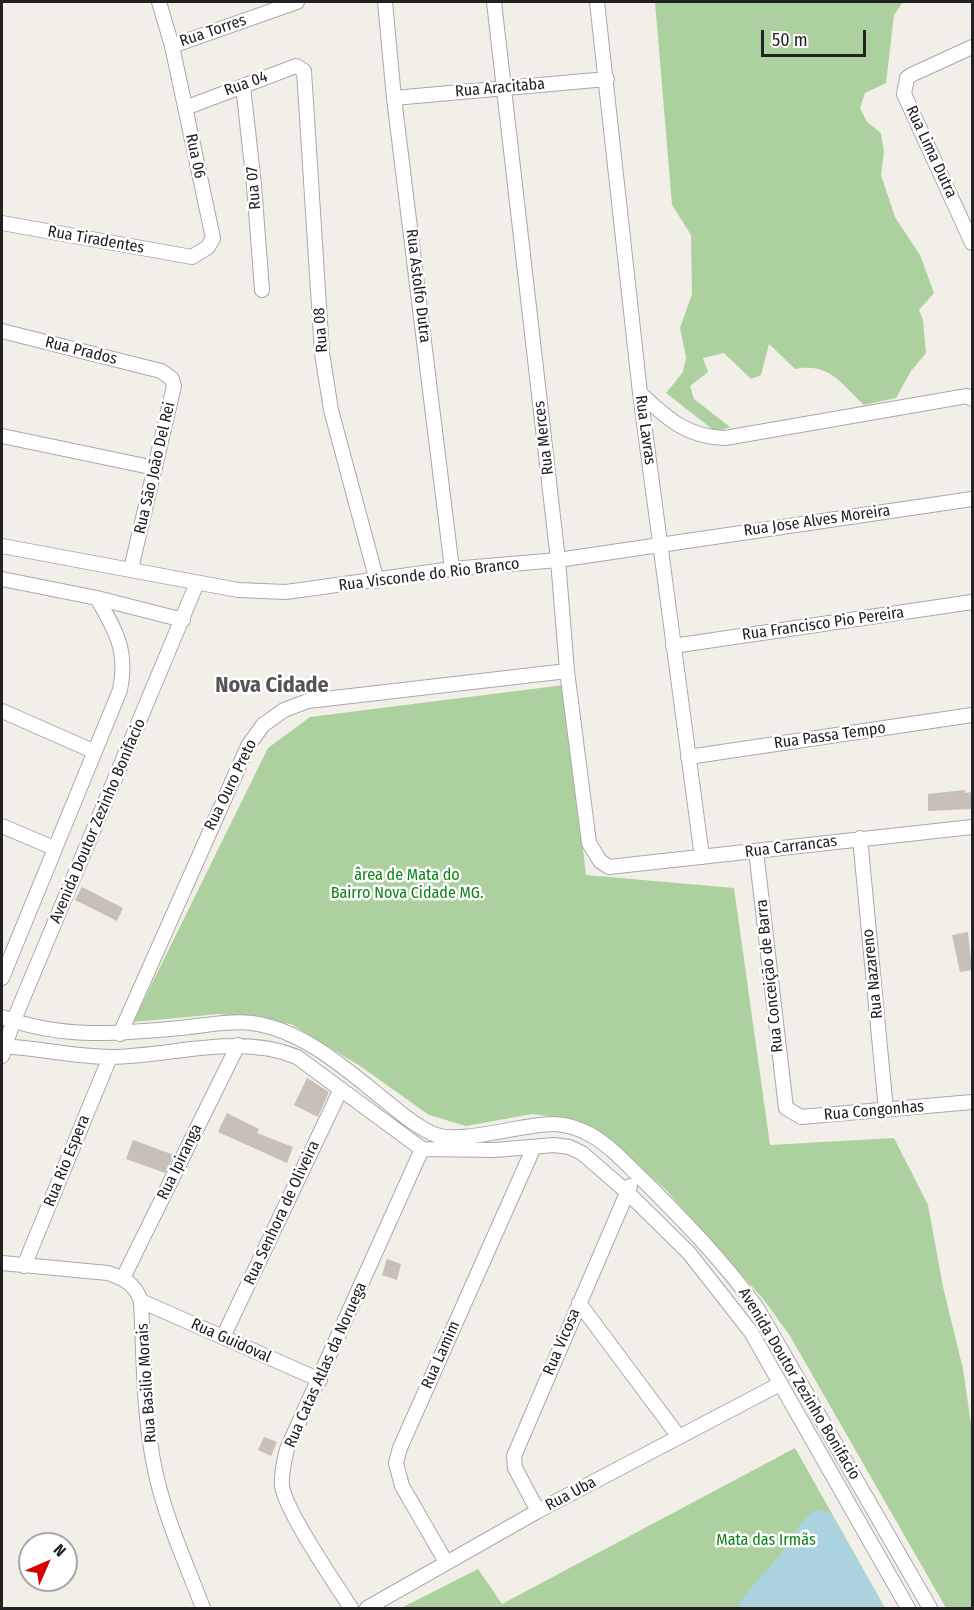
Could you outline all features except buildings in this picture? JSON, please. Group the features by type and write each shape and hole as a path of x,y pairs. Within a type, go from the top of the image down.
{"street":[{"name":"Rua Torres","path":"159,2 172,46 297,2"},
{"name":"Rua Astolfo Dutra","path":"385,2 394,98 452,569"},
{"name":"Rua Merces","path":"494,2 558,560 567,671 589,843 600,861 609,867"},
{"name":"Rua Lavras","path":"597,2 640,393 702,857"},
{"name":"Rua 06","path":"172,46 213,238 208,247 192,257"},
{"name":"Rua Lima Dutra","path":"971,237 904,94 907,78 911,75 972,48"},
{"name":"Rua 04","path":"185,108 296,66 305,73"},
{"name":"Rua 08","path":"305,73 322,353 331,410 377,581"},
{"name":"Rua Aracitaba","path":"394,98 607,79"},
{"name":"Rua 07","path":"243,86 262,290"},
{"name":"Rua Tiradentes","path":"2,223 192,257"},
{"name":"Rua Prados","path":"2,331 161,371"},
{"name":"Rua São João Del Rei","path":"130,569 174,386 172,380 161,371"},
{"path":"640,393 686,430 704,437 725,438 970,398"},
{"path":"2,436 155,468"},
{"name":"Rua Jose Alves Moreira","path":"661,544 972,498"},
{"name":"Rua Visconde do Rio Branco","path":"197,583 238,590 286,592 452,569 558,560 661,544"},
{"path":"2,546 197,583"},
{"path":"2,579 97,598 183,620"},
{"name":"Avenida Doutor Zezinho Bonifacio","path":"197,583 183,620 8,1020 3,1050 110,1057 238,1046 276,1049 297,1058 422,1149 554,1145 582,1153 627,1192 689,1253 751,1332 778,1385 908,1608"},
{"name":"Avenida Doutor Zezinho Bonifacio","path":"2,978 93,751 120,690 124,668 114,628 97,598"},
{"name":"Rua Francisco Pio Pereira","path":"673,646 972,602"},
{"name":"Rua Ouro Preto","path":"120,1034 221,802 248,746 263,725 284,710 308,701 567,671"},
{"path":"2,711 93,751"},
{"name":"Rua Passa Tempo","path":"688,757 972,715"},
{"path":"2,826 54,848"},
{"name":"Rua Carrancas","path":"609,867 972,827"},
{"name":"Rua Nazareno","path":"860,838 886,1110"},
{"name":"Rua Conceição de Barra","path":"756,851 784,1100"},
{"path":"2,940 15,945"},
{"name":"Avenida Doutor Zezinho Bonifacio","path":"8,1020 78,1035 120,1034 223,1024 250,1023 268,1026 289,1033 327,1056 418,1126 438,1136 457,1136 553,1124 571,1127 590,1134 606,1145 635,1172 726,1265 757,1308 930,1608"},
{"name":"Rua Ipiranga","path":"123,1278 238,1046"},
{"name":"Rua Rio Espera","path":"24,1266 110,1057"},
{"name":"Rua Senhora de Oliveira","path":"223,1337 341,1089"},
{"name":"Rua Congonhas","path":"784,1100 786,1108 801,1117 972,1102"},
{"name":"Rua Lamim","path":"446,1562 402,1485 396,1462 400,1448 534,1147"},
{"name":"Rua Catas Atlas da Noruega","path":"351,1608 293,1514 282,1489 282,1469 287,1449 422,1149"},
{"name":"Rua Vicosa","path":"538,1511 515,1468 514,1456 635,1172"},
{"path":"2,1263 108,1273 123,1278"},
{"name":"Rua Basilio Morais","path":"123,1278 138,1291 141,1301 148,1434 155,1472 170,1520 203,1608"},
{"name":"Rua Guidoval","path":"141,1301 320,1380"},
{"path":"579,1303 679,1437"},
{"name":"Rua Uba","path":"366,1608 538,1511 778,1385"}],"green space":[{"path":"655,2 903,2 894,15 886,83 865,93 860,108 867,122 881,133 884,152 881,175 895,217 920,255 934,293 919,310 923,320 926,353 911,371 896,398 864,405 834,376 817,369 795,369 769,344 761,375 751,379 724,353 703,358 708,372 690,386 694,399 730,427 716,432 666,393 683,372 686,357 680,328 692,294 691,235 672,205"},
{"name":"ârea de Mata do Bairro Nova Cidade MG.","path":"564,685 586,875 734,888 770,1145 894,1138 928,1205 943,1287 963,1369 972,1431 972,1608 946,1608 790,1336 764,1300 667,1191 610,1139 580,1123 532,1114 466,1126 429,1115 360,1066 291,1024 219,1014 133,1022 268,748 310,717"},
{"name":"Mata das Irmãs","path":"795,1448 885,1608 401,1608 478,1569 502,1604"}],"water":[{"path":"815,1510 830,1512 885,1608 737,1608 749,1590 780,1555 803,1521"}],"district":[{"name":"Nova Cidade","path":"272,686"}]}
